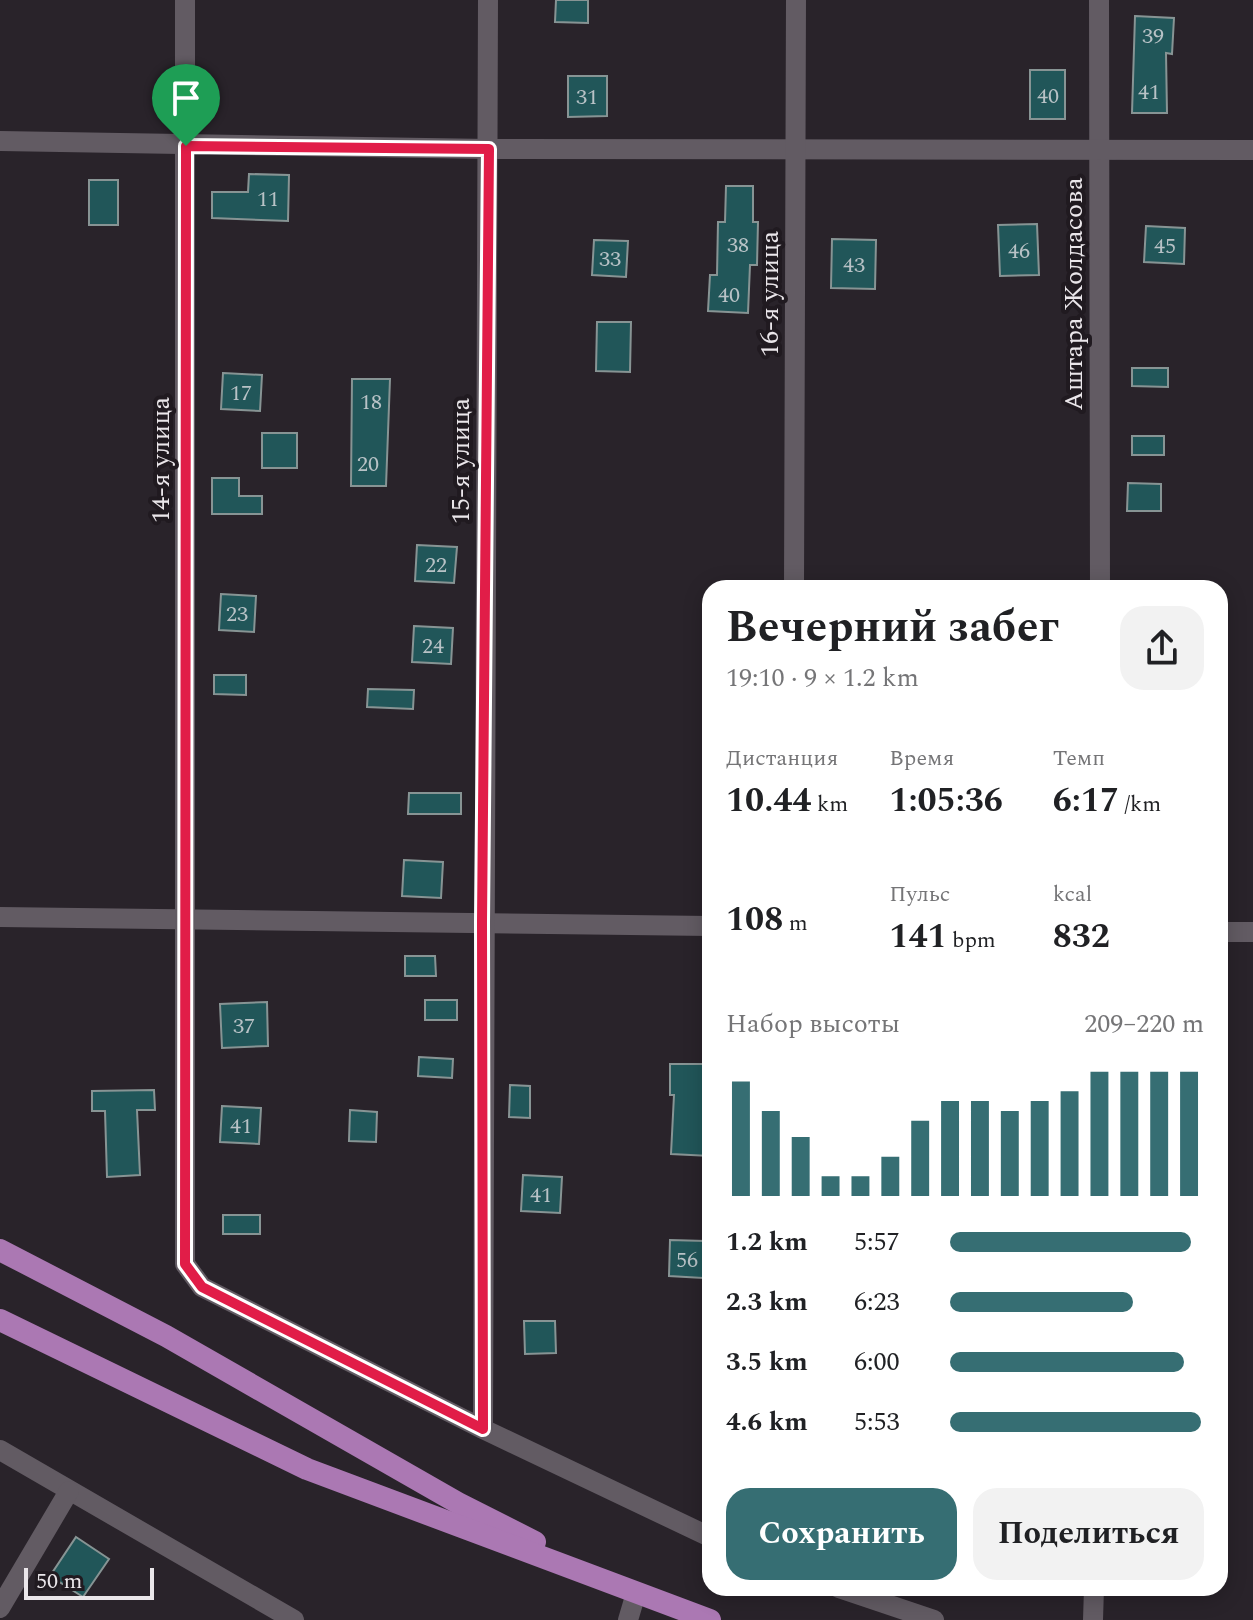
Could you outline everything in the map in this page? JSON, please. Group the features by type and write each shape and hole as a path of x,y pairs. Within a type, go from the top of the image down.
{"main road":[{"path":"0,1250 166,1336 458,1503 636,1593"},
{"path":"0,1320 307,1469 710,1620"}],"street":[{"name":"14-я улица","path":"185,0 187,1270 202,1287 483,1429 702,1533"},
{"name":"15-я улица","path":"483,1429 482,922 488,0"},
{"name":"16-я улица","path":"794,580 796,0"},
{"name":"Аштара Жолдасова","path":"1099,0 1100,580"},
{"path":"0,141 489,149 1253,150"},
{"path":"0,917 702,926"},
{"path":"1228,932 1253,932"},
{"path":"0,1450 294,1620"},
{"path":"0,1608 69,1491"},
{"path":"628,1620 636,1593"},
{"path":"863,1596 934,1620"},
{"path":"1093,1620 1094,1596"}],"building":[{"path":"556,0 588,0 588,23 555,22"},
{"path":"1135,16 1174,18 1172,54 1166,53 1167,113 1132,113"},
{"path":"1030,70 1065,70 1065,119 1030,119"},
{"path":"568,76 607,76 607,116 568,117"},
{"path":"249,174 289,175 288,221 212,218 212,192 248,192"},
{"path":"89,180 118,180 118,225 89,225"},
{"path":"726,186 753,186 753,222 758,222 757,265 750,265 748,313 708,311 710,275 717,275 718,222 725,222"},
{"path":"1037,224 1039,275 1000,276 998,225"},
{"path":"1146,226 1185,228 1184,264 1144,262"},
{"path":"832,239 876,240 875,289 831,288"},
{"path":"594,240 628,241 626,277 592,275"},
{"path":"597,322 631,322 630,372 596,371"},
{"path":"1132,368 1168,368 1168,387 1132,386"},
{"path":"223,373 262,375 260,411 221,409"},
{"path":"352,379 390,379 386,486 351,486"},
{"path":"262,433 297,433 297,468 262,468"},
{"path":"1132,436 1164,436 1164,455 1132,455"},
{"path":"212,478 239,478 239,496 262,496 262,514 212,514"},
{"path":"1128,483 1161,484 1161,511 1127,511"},
{"path":"417,545 457,547 454,583 415,581"},
{"path":"221,594 256,596 254,632 219,630"},
{"path":"414,626 453,628 451,664 412,662"},
{"path":"214,675 246,675 246,695 214,694"},
{"path":"368,689 414,690 413,709 367,707"},
{"path":"409,793 461,793 461,814 408,814"},
{"path":"404,860 443,862 441,898 402,896"},
{"path":"405,956 435,956 436,976 405,976"},
{"path":"425,1000 457,1000 457,1020 425,1020"},
{"path":"267,1002 268,1046 222,1048 220,1004"},
{"path":"419,1057 453,1059 452,1078 418,1076"},
{"path":"670,1064 702,1064 702,1156 671,1154 674,1095 670,1095"},
{"path":"510,1085 530,1086 530,1118 509,1117"},
{"path":"154,1090 155,1110 137,1110 140,1175 107,1177 105,1111 92,1111 92,1091"},
{"path":"222,1106 261,1108 259,1144 220,1142"},
{"path":"350,1110 377,1112 376,1142 349,1141"},
{"path":"523,1175 562,1177 560,1213 521,1211"},
{"path":"223,1215 260,1215 260,1234 223,1234"},
{"path":"670,1240 702,1241 702,1278 669,1276"},
{"path":"524,1321 555,1321 556,1353 525,1354"},
{"path":"76,1537 109,1559 83,1597 50,1576"}],"route":[{"path":"186,146 489,149 482,922 483,1429 202,1287 193,1279 185,1264 186,146"}]}
